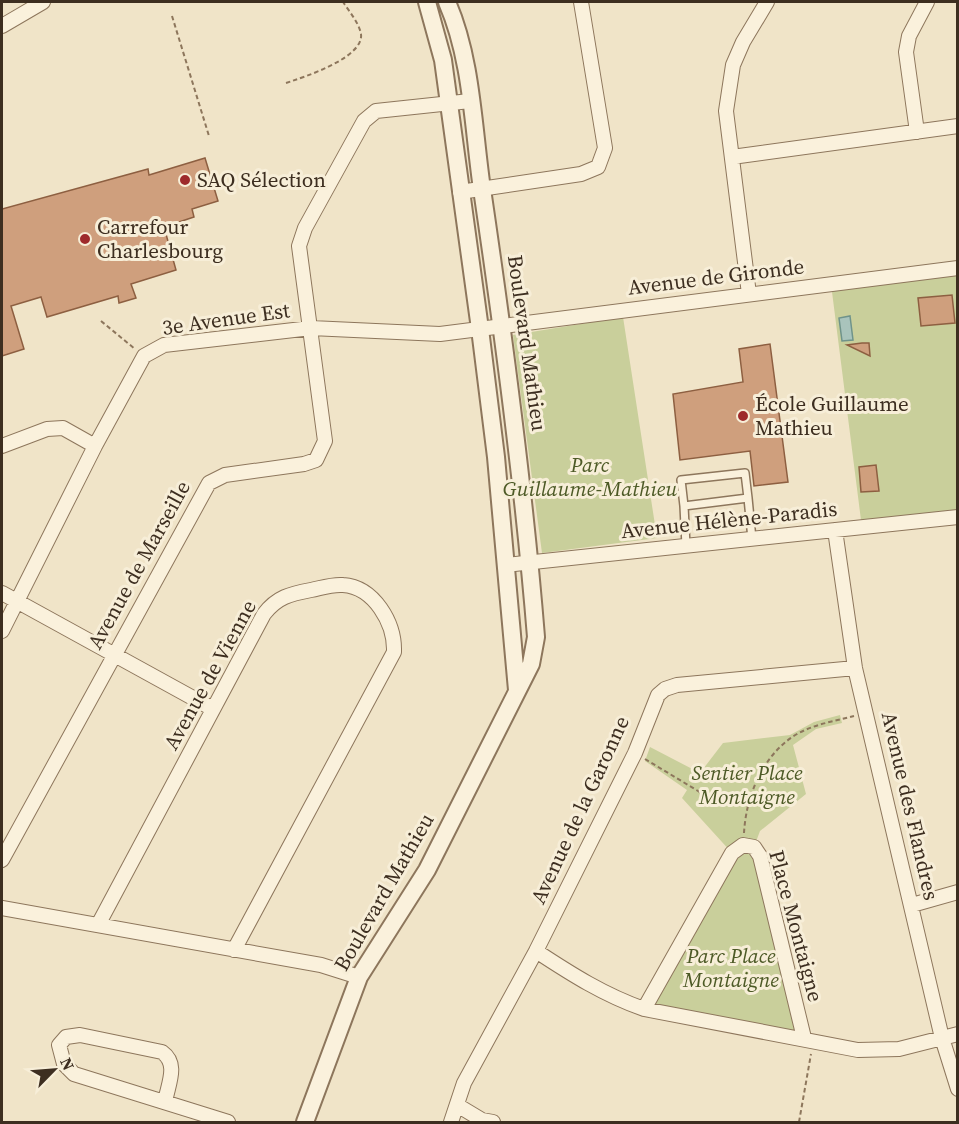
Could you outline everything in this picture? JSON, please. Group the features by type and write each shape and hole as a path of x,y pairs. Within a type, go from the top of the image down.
{"street":[{"path":"2,26 43,2"},
{"path":"427,2 443,60 480,329 496,457 517,690"},
{"name":"Boulevard Mathieu","path":"305,1122 359,977 427,870 531,664 536,637 530,562 503,327 464,55 447,2"},
{"path":"460,192 581,174 598,167 605,148 581,2"},
{"path":"749,294 726,111 733,65 743,42 767,2"},
{"path":"917,132 906,52 912,28 927,2"},
{"name":"Avenue de Marseille","path":"2,860 209,483 225,475 304,464 316,460 325,441 299,246 305,228 364,122 376,111 470,101"},
{"path":"732,157 957,126"},
{"name":"Avenue de Gironde","path":"480,329 957,268"},
{"name":"3e Avenue Est","path":"2,631 95,446 144,356 164,345 311,328 440,334 480,329"},
{"path":"2,446 47,429 63,428 95,446"},
{"name":"Avenue Hélène-Paradis","path":"505,565 957,517"},
{"name":"Avenue des Flandres","path":"835,530 855,668 942,1038 957,1089"},
{"name":"Avenue de Vienne","path":"98,926 264,614 277,600 287,594 341,584 354,587 378,605 388,621 394,639 394,652 234,950"},
{"path":"2,593 213,709"},
{"name":"Avenue de la Garonne","path":"451,1122 464,1083 536,951 635,753 651,707 658,695 665,689 676,685 855,668"},
{"name":"Place Montaigne","path":"644,1009 732,853 743,845 754,847 760,856 808,1039"},
{"path":"912,905 957,892"},
{"path":"2,908 321,965 359,977"},
{"path":"536,951 616,999 644,1009 858,1050 898,1049 957,1034"},
{"path":"165,1102 172,1065 170,1058 162,1052 80,1035 66,1037 59,1045 64,1064 74,1074 228,1122"},
{"path":"457,1105 482,1120 493,1122"}],"lane":[{"path":"687,546 681,480 745,473 752,538"},
{"path":"684,506 748,498"}],"path":[{"path":"286,83 311,75 355,51 360,43 361,34 343,2"},
{"path":"172,16 209,136"},
{"path":"101,321 144,356"},
{"path":"743,845 745,817 756,780 772,754 796,735 818,725 866,714"},
{"path":"635,753 703,794 750,800"},
{"path":"799,1122 808,1039"}],"green space":[{"path":"957,268 957,517 862,528 831,284"},
{"name":"Parc Guillaume-Mathieu","path":"623,317 657,538 542,553 513,335"},
{"name":"Parc Place Montaigne","path":"840,715 842,723 816,729 793,745 806,794 760,831 754,847 804,1038 644,1009 732,853 682,798 687,790 645,761 650,747 700,773 723,743 790,735 814,722"}],"water":[{"path":"850,316 853,340 842,341 839,318"}],"building":[{"name":"Carrefour Charlesbourg","path":"205,158 218,201 192,209 194,217 164,227 176,270 131,284 136,298 119,303 118,296 47,317 41,297 11,306 24,349 2,356 2,209 148,169 149,175"},
{"path":"952,295 955,323 921,326 918,298"},
{"path":"869,343 870,356 847,345"},
{"path":"770,344 788,482 754,486 750,451 680,460 673,394 743,382 739,349"},
{"path":"876,465 879,491 861,492 859,467"}],"place":[{"name":"SAQ Sélection","path":"185,180"},
{"name":"Carrefour Charlesbourg","path":"85,239"},
{"name":"École Guillaume Mathieu","path":"743,416"}],"park label":[{"name":"Sentier Place Montaigne","path":"747,785"}]}
